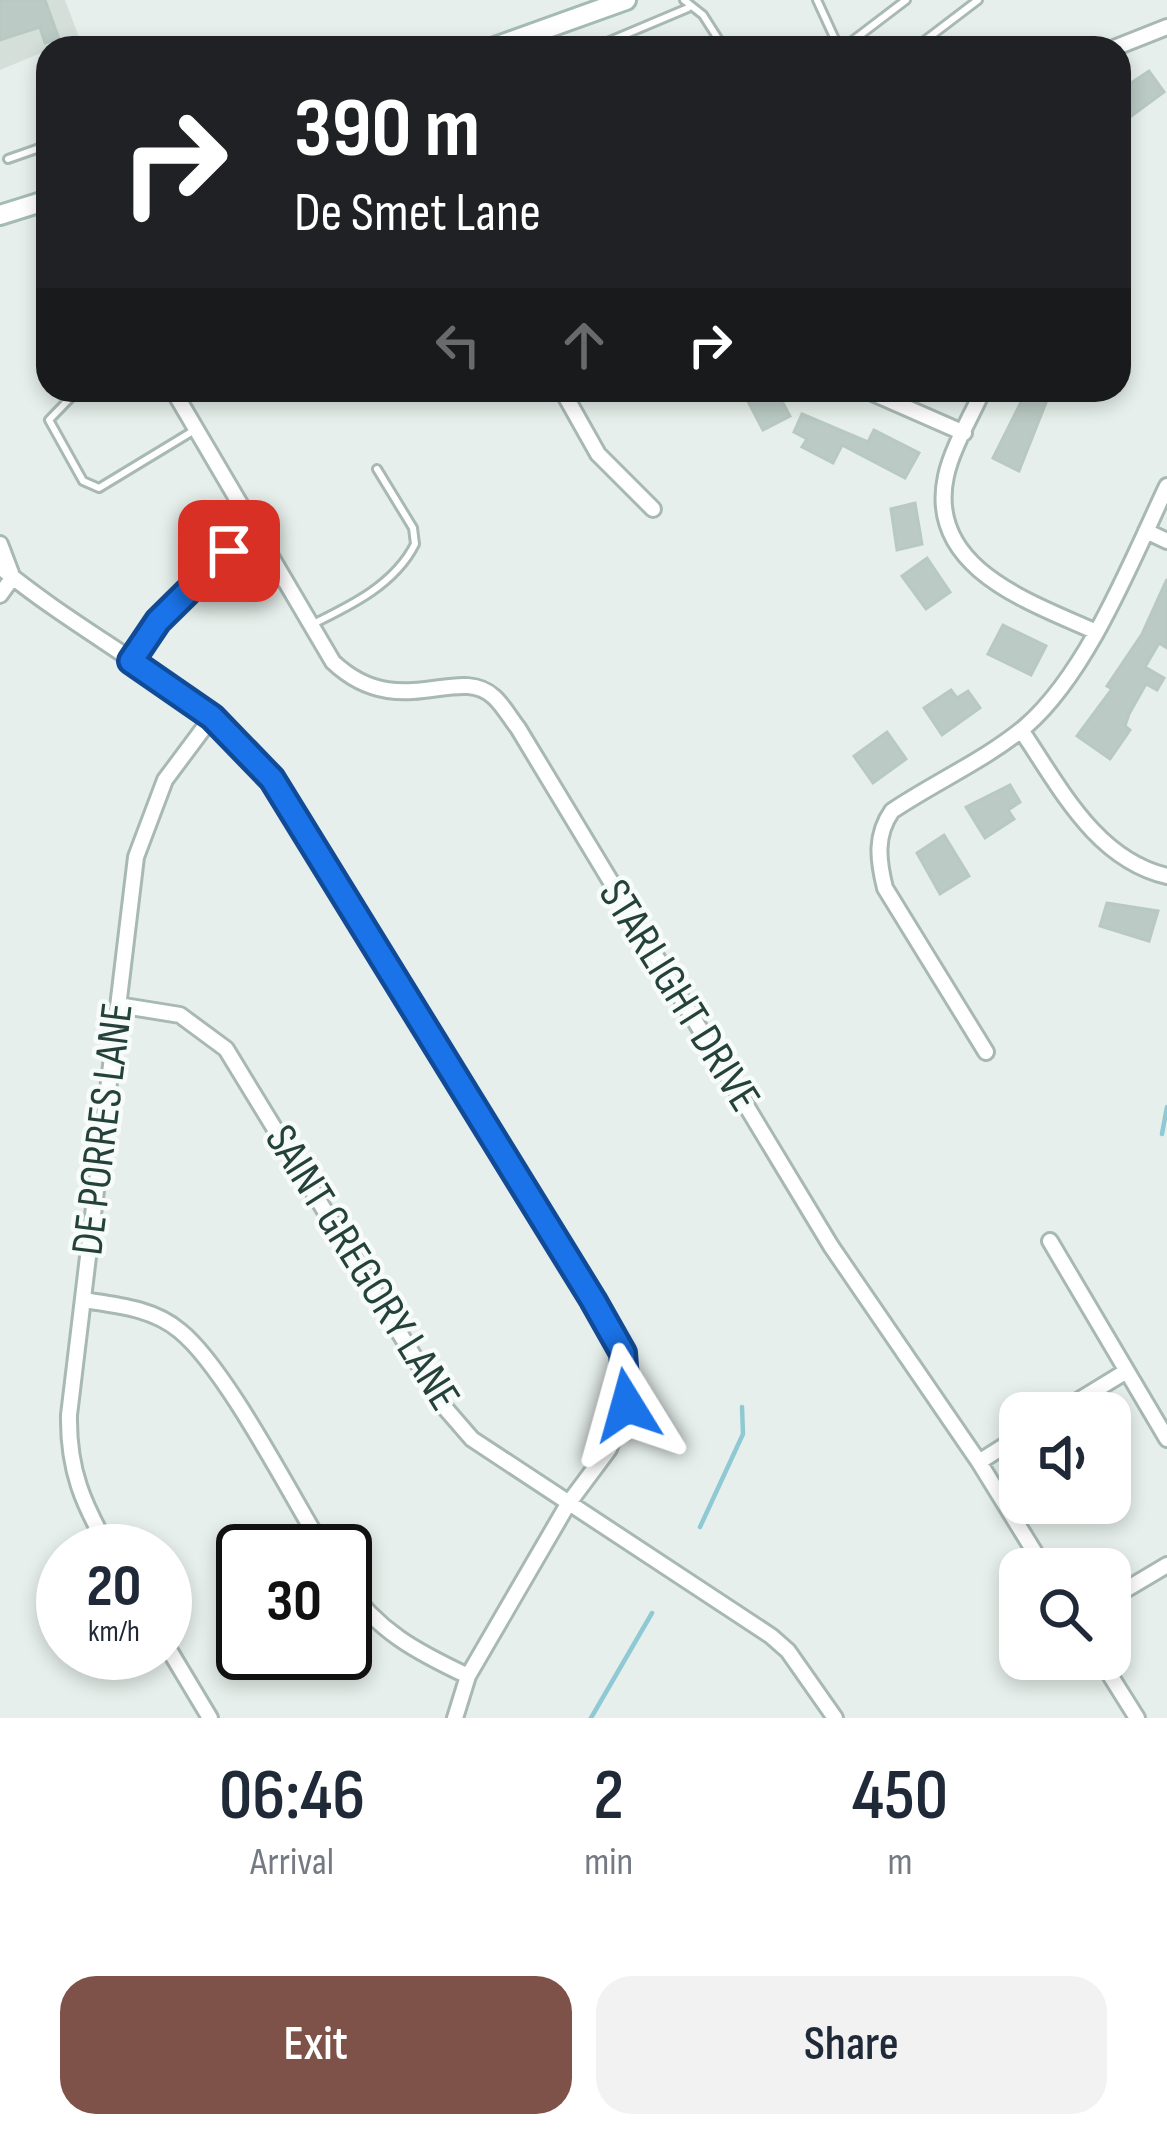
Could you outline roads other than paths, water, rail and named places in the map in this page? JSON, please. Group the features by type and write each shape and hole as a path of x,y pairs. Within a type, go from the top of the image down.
{"main road":[{"path":"526,36 626,0"},
{"path":"0,215 36,204"}],"street":[{"path":"1131,41 1167,27"},
{"name":"STARLIGHT DRIVE","path":"180,402 333,662 368,689 389,694 466,686 493,695 831,1246 1032,1548"},
{"path":"569,402 598,454 653,509"},
{"path":"893,402 964,434"},
{"path":"978,402 946,474 944,501 964,554 997,585 1094,631"},
{"path":"986,1052 885,888 880,839 892,811 1022,730 1064,683 1167,486"},
{"path":"131,661 190,585 257,529"},
{"path":"1146,531 1167,542"},
{"path":"0,544 6,572 0,595"},
{"path":"6,572 212,717 272,779 623,1353 627,1405 609,1449 568,1504 467,1676 454,1718"},
{"name":"DE PORRES LANE","path":"95,1524 76,1490 68,1454 136,857 165,781 212,717"},
{"path":"1022,730 1108,849 1167,876"},
{"name":"SAINT GREGORY LANE","path":"118,1005 180,1015 226,1049 446,1409 472,1439 763,1629 788,1651 835,1718"},
{"path":"1050,1241 1167,1438"},
{"path":"83,1300 148,1313 182,1332 214,1372 308,1524"},
{"path":"1092,1392 1125,1372"},
{"path":"979,1462 999,1449"},
{"path":"1131,1586 1167,1565"},
{"path":"372,1617 404,1646 467,1676"},
{"path":"187,1680 210,1718"},
{"path":"1113,1680 1137,1718"}],"lane":[{"path":"830,0 819,4 835,36"},
{"path":"857,36 906,0"},
{"path":"931,36 978,0"},
{"path":"618,36 686,4 704,15 717,36"},
{"path":"8,159 36,149"},
{"path":"66,402 49,420 82,481 99,488 196,429"},
{"path":"310,626 356,602 396,571 415,544 413,528 377,469"}],"waterway":[{"path":"1162,1134 1167,1107"},
{"path":"700,1527 743,1434 742,1407"},
{"path":"591,1718 652,1613"}]}
